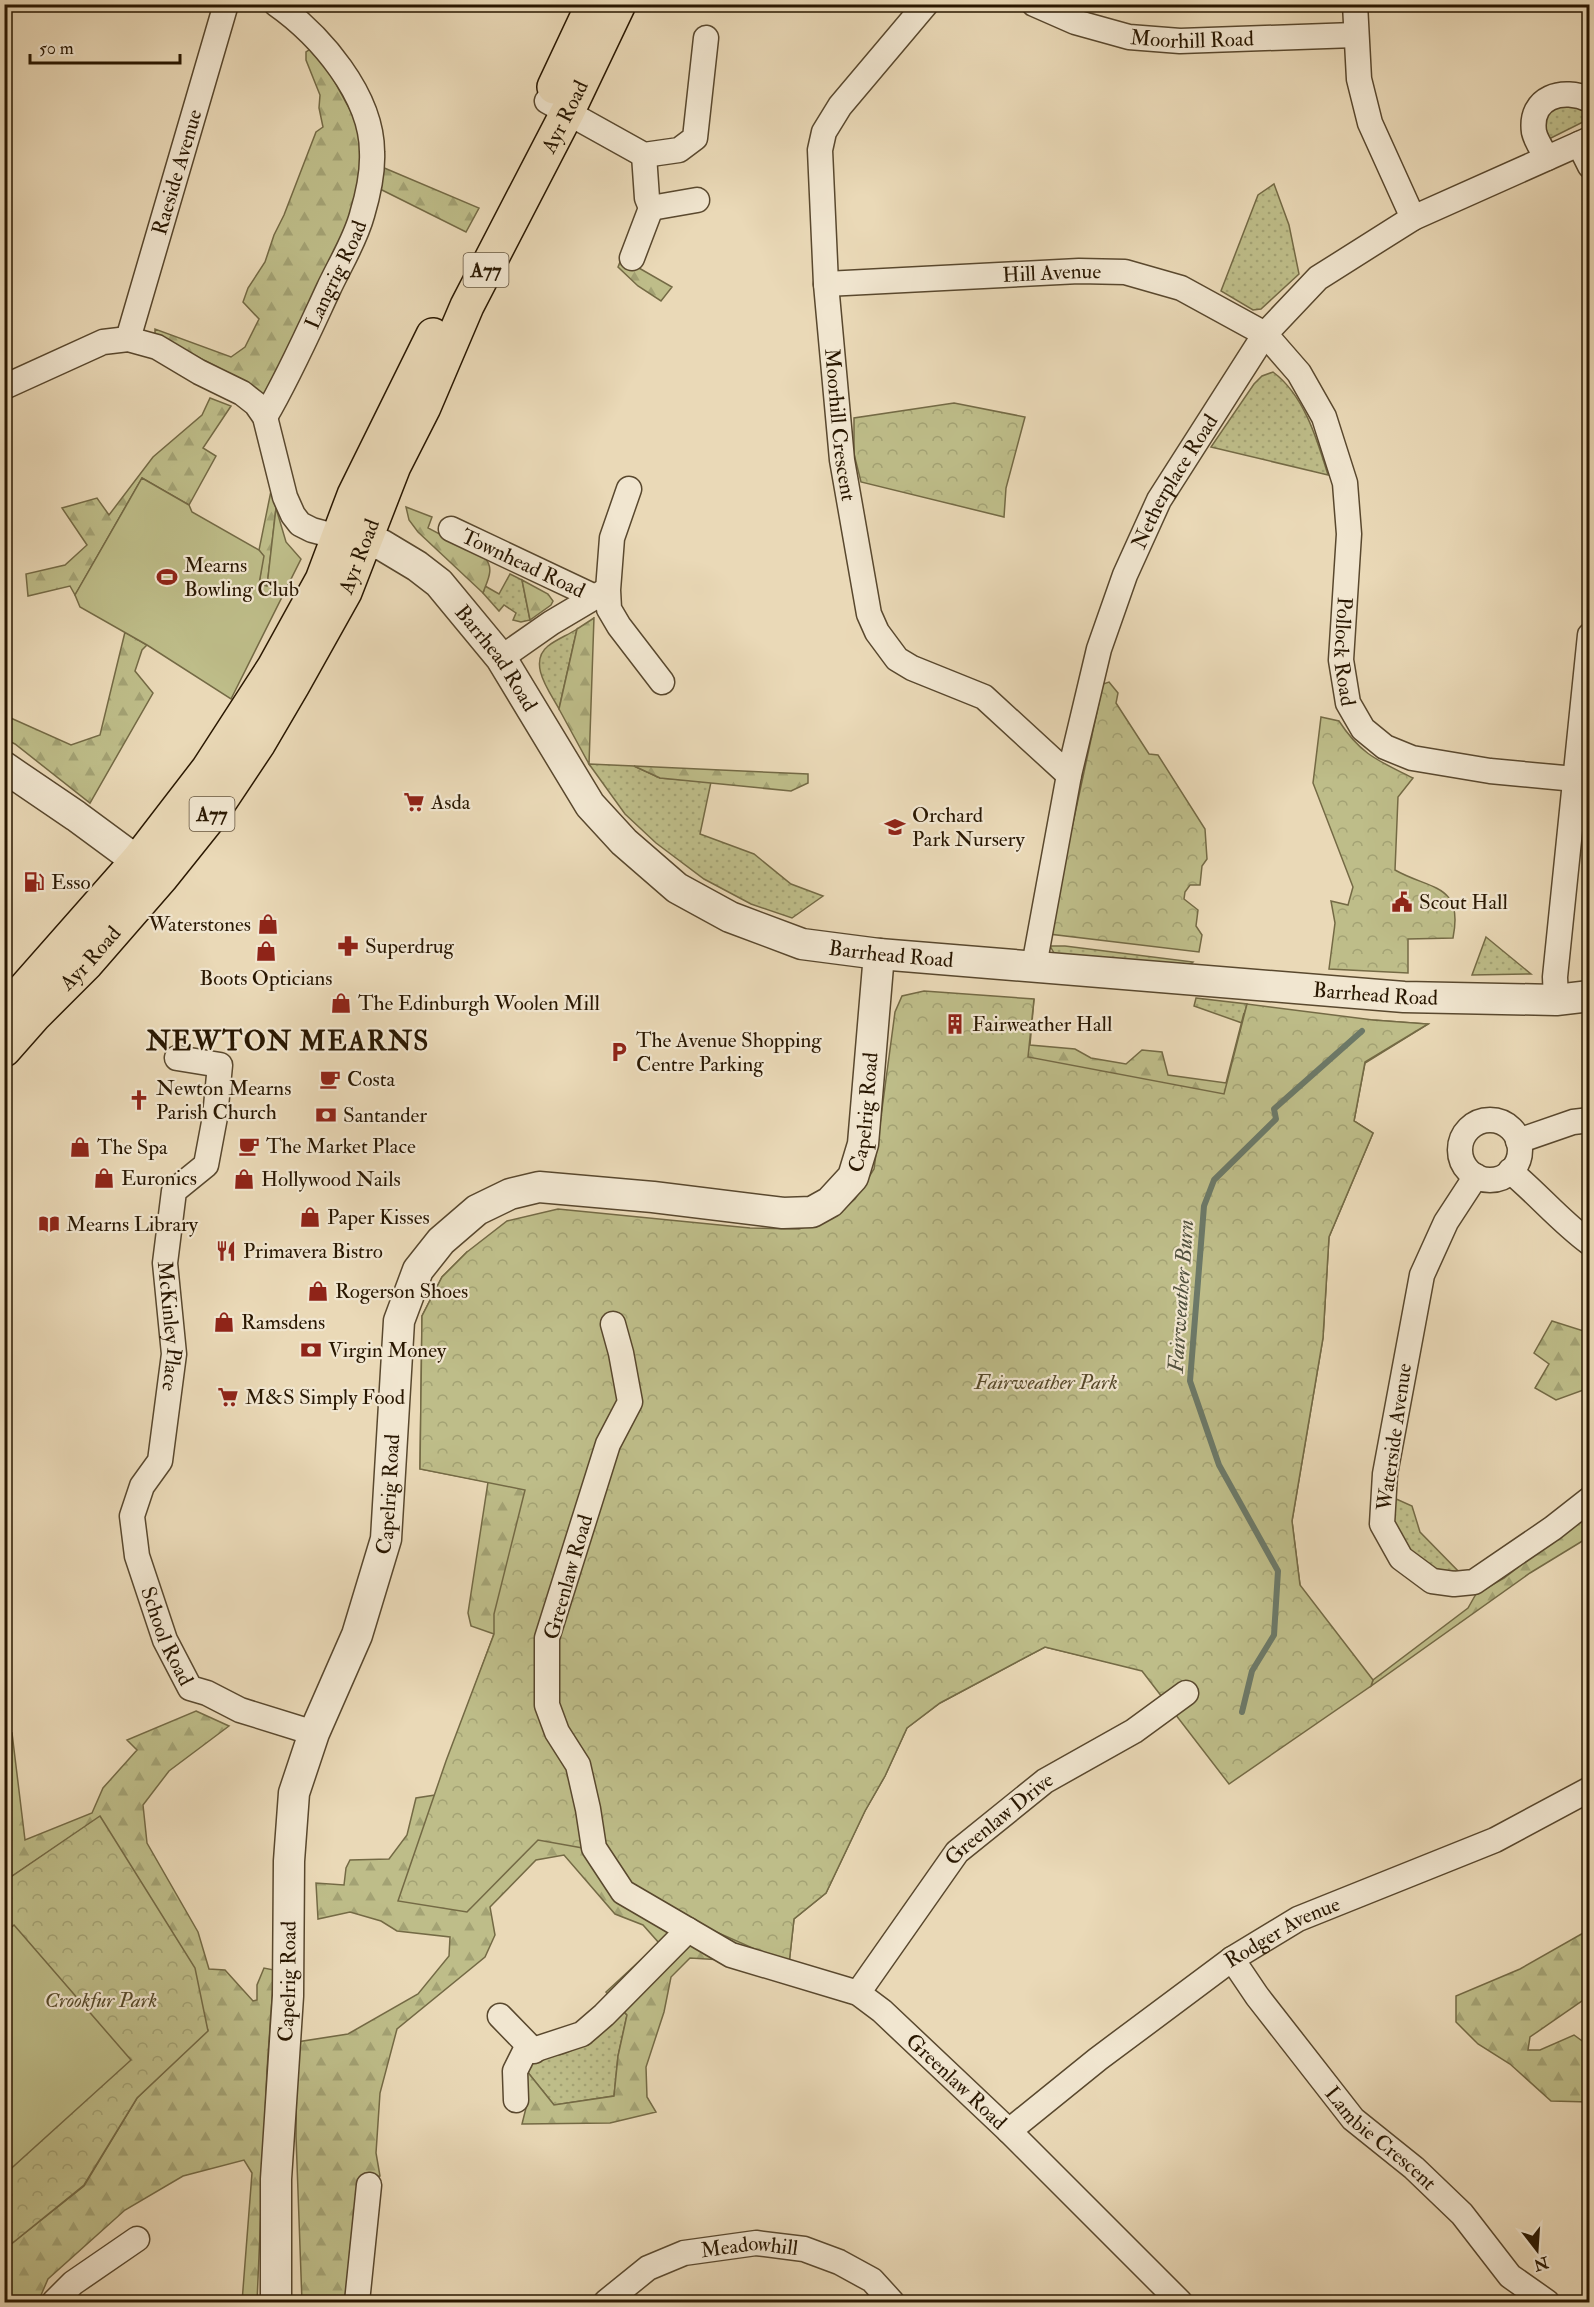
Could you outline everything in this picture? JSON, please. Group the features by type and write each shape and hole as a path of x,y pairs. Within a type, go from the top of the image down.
{"main road":[{"name":"Ayr Road","path":"558,106 593,4"},
{"name":"Ayr Road","path":"4,1050 87,963 149,869 208,769 274,667 322,580 352,539 354,495 558,106 619,4"},
{"name":"Ayr Road","path":"4,1012 149,869"}],"street":[{"name":"Raeside Avenue","path":"128,339 226,4"},
{"name":"Langrig Road","path":"266,417 285,384 362,218 373,151 362,102 337,61 291,15 276,4"},
{"name":"Moorhill Crescent","path":"926,4 840,106 824,132 820,150 826,284 842,460 869,614 877,632 897,659 912,668 984,697 1069,775"},
{"name":"Moorhill Road","path":"1034,4 1075,22 1128,37 1180,41 1355,35"},
{"path":"1355,4 1359,79 1370,123 1413,218"},
{"path":"558,106 644,155 679,150 695,138 706,38"},
{"path":"1547,158 1534,133 1536,113 1546,100 1560,94 1580,96 1590,100"},
{"path":"1584,141 1590,166"},
{"name":"Netherplace Road","path":"1034,966 1069,775 1099,649 1125,575 1159,500 1265,334 1318,278 1413,218 1584,141"},
{"path":"632,258 651,208 647,198 644,155"},
{"path":"651,208 698,200"},
{"name":"Hill Avenue","path":"826,284 1079,271 1125,272 1181,288 1265,334"},
{"name":"Pollock Road","path":"1265,334 1299,373 1324,417 1345,483 1349,534 1341,660 1348,703 1363,729 1385,747 1412,758 1490,771 1575,779"},
{"path":"4,387 103,342 128,339 157,347 199,372 242,393 256,404 266,417 285,497 293,515 300,524 312,530 352,539"},
{"name":"Townhead Road","path":"629,489 612,538 602,593 619,626 662,682"},
{"name":"Townhead Road","path":"451,529 602,593"},
{"name":"Barrhead Road","path":"352,539 382,545 439,583 501,658 590,805 624,842 677,888 730,917 802,944 879,954 1404,998 1556,1000 1590,996"},
{"name":"Townhead Road","path":"501,658 602,593"},
{"path":"1556,1000 1555,977 1590,635"},
{"path":"4,767 149,869"},
{"name":"Capelrig Road","path":"276,2302 276,2179 288,1996 291,1832 294,1793 314,1733 357,1635 386,1539 399,1321 418,1270 441,1241 477,1210 510,1194 540,1187 653,1197 783,1213 812,1212 830,1202 852,1177 863,1144 879,954"},
{"name":"McKinley Place","path":"160,1461 174,1354 165,1263 174,1191 206,1165 215,1117 220,1065 177,1058"},
{"path":"1518,1141 1573,1122 1590,1120"},
{"path":"1498,1121 1507,1125 1518,1141 1518,1159 1510,1171 1501,1178 1476,1176 1463,1163 1460,1153 1464,1135 1478,1122 1498,1121"},
{"path":"1510,1171 1535,1192 1575,1233 1590,1243"},
{"name":"Waterside Avenue","path":"1476,1176 1446,1222 1422,1275 1385,1474 1382,1524 1401,1558 1432,1581 1454,1584 1474,1582 1553,1528 1590,1499"},
{"name":"Greenlaw Road","path":"613,1324 630,1402 605,1454 591,1493 586,1520 547,1638 547,1705 557,1732 578,1765 594,1848 623,1892 731,1955 858,1993 882,2011 1009,2131 1180,2302"},
{"name":"School Road","path":"160,1461 142,1486 132,1516 137,1556 165,1640 190,1688 207,1693 240,1710 314,1733"},
{"name":"Greenlaw Drive","path":"858,1993 957,1852 1046,1781 1134,1731 1186,1693"},
{"name":"Rodger Avenue","path":"1009,2131 1098,2059 1232,1959 1298,1919 1495,1840 1590,1789"},
{"path":"516,2100 515,2072 524,2053 582,2034 604,2015 688,1930"},
{"name":"Lambie Crescent","path":"1232,1959 1257,1996 1353,2119 1414,2168 1462,2214 1510,2276 1547,2302"},
{"path":"500,2016 534,2050"},
{"path":"357,2302 369,2185"},
{"path":"54,2302 73,2283 137,2239"},
{"name":"Meadowhill","path":"606,2302 648,2268 684,2253 756,2243 804,2249 839,2262 872,2280 892,2302"}],"green space":[{"path":"312,48 332,77 356,121 366,155 356,214 268,399 217,367 155,335 155,329 231,357 245,347 259,319 243,302 248,288 265,262 316,132 323,127 319,108 320,95 306,60 306,52"},
{"path":"1553,102 1589,106 1589,119 1543,142 1544,110"},
{"path":"382,167 479,208 466,232 376,187"},
{"path":"1274,184 1289,225 1299,274 1261,309 1253,310 1221,291 1258,195"},
{"path":"620,262 639,268 672,287 661,301 638,286 618,267"},
{"path":"1273,372 1284,382 1301,405 1314,433 1328,475 1211,447 1254,384 1262,376"},
{"path":"210,398 231,406 203,448 216,456 189,505 142,478 75,595 70,586 28,596 26,574 65,565 87,545 62,508 97,498 109,515 153,457 202,415"},
{"path":"954,403 1025,417 1006,488 1004,517 861,482 854,454 854,418"},
{"path":"142,478 189,505 192,512 259,550 264,556 259,584 267,586 276,508 286,542 301,559 231,699 147,645 80,607 75,595"},
{"path":"271,491 276,508 267,587 259,584 263,556 259,550"},
{"path":"406,507 432,517 428,528 485,558 490,571 483,593 418,532 409,520"},
{"path":"510,574 522,580 530,620 521,622 513,620 516,613 504,605 499,611 483,593 485,586 499,594"},
{"path":"522,580 548,594 553,601 551,605 530,620"},
{"path":"594,618 589,764 559,709 577,629"},
{"path":"577,629 559,709 542,678 540,661 542,653 548,646"},
{"path":"125,632 147,645 142,650 135,671 153,693 90,803 15,744 5,739 4,715 71,745 100,735"},
{"path":"1109,682 1118,693 1116,703 1149,754 1158,755 1205,829 1207,859 1202,866 1200,885 1190,885 1185,892 1184,899 1198,910 1196,926 1202,935 1199,952 1049,934 1103,684"},
{"path":"1321,717 1339,721 1355,742 1372,756 1413,778 1398,797 1395,870 1441,891 1454,907 1455,920 1453,938 1408,939 1408,973 1329,969 1335,923 1331,901 1348,905 1353,887 1313,783"},
{"path":"589,764 634,766 660,778 711,782 700,834 754,854 791,884 823,896 792,918 751,904 704,879 656,843 625,814"},
{"path":"634,766 808,774 808,783 791,791 660,778"},
{"path":"1486,937 1531,974 1472,975"},
{"path":"1050,946 1193,962 1190,965 1059,956"},
{"name":"Fairweather Park","path":"924,991 1034,999 1028,1057 1224,1094 1247,1004 1373,1020 1428,1024 1365,1062 1354,1121 1373,1133 1329,1237 1323,1338 1292,1521 1300,1585 1373,1680 1371,1686 1229,1784 1142,1671 1045,1647 940,1703 907,1728 826,1893 794,1919 789,1964 655,1905 622,1878 605,1852 538,1840 467,1912 398,1901 446,1761 494,1634 494,1614 525,1490 420,1469 422,1316 442,1277 467,1252 507,1221 558,1209 750,1228 799,1229 833,1218 855,1199 874,1169 895,1012 902,996"},
{"path":"1196,998 1247,1004 1242,1023 1194,1006"},
{"path":"1034,999 1030,1045 1075,1049 1091,1058 1126,1064 1142,1050 1162,1052 1168,1075 1226,1083 1244,1013 1233,1085 1215,1113 1010,1070"},
{"name":"Fairweather Park","path":"1373,1020 1428,1024 1365,1063 1354,1121 1373,1133 1329,1237 1323,1338 1292,1521 1300,1585 1163,1697 1142,1670 1045,1647 940,1703 907,1728 826,1893 794,1919 789,1964 690,1958 671,1977 664,2012 646,2067 647,2097 656,2112 610,2123 522,2124 526,2108 521,2075 526,2070 554,2105 614,2096 618,2056 627,2015 606,1992 659,1943 643,1925 615,1914 564,1855 536,1860 490,1907 495,1935 485,1957 397,2029 380,2093 376,2153 380,2176 359,2182 347,2302 302,2302 296,2136 297,2042 348,2034 418,1994 449,1956 450,1937 397,1931 381,1921 350,1912 318,1919 316,1883 344,1885 346,1868 350,1860 389,1859 407,1835 416,1798 435,1795 494,1634 471,1626 468,1613 488,1482 420,1469 422,1316 442,1277 467,1252 539,1468"},
{"path":"1552,1321 1590,1333 1589,1388 1556,1400 1535,1388 1549,1364 1534,1353"},
{"path":"1394,1498 1412,1506 1420,1532 1462,1575 1421,1565 1401,1543 1393,1520"},
{"path":"1589,1513 1589,1537 1530,1573 1371,1686 1373,1680 1468,1608 1476,1594 1504,1578"},
{"path":"196,1711 229,1726 169,1771 143,1805 147,1843 198,1932 209,1969 225,1970 253,2001 257,2000 257,1985 264,1968 274,1970 267,2070 257,2302 242,2302 252,2173 244,2160 183,2176 125,2210 48,2279 38,2302 5,2302 5,2249 84,2186 137,2098 208,2030 100,1817 5,1881 5,1732 12,1733 25,1840 92,1813 103,1788 137,1750 127,1740"},
{"name":"Crookfur Park","path":"100,1816 195,1968 208,2031 137,2098 84,2185 5,2249 5,1881"},
{"path":"14,1925 131,2060 5,2174 4,1934"},
{"path":"1585,1932 1589,1936 1589,1996 1530,2037 1528,2050 1540,2050 1574,2035 1589,2046 1589,2102 1551,2101 1510,2064 1478,2044 1456,2022 1456,1996 1520,1969"},
{"path":"617,2005 627,2015 618,2056 614,2096 554,2105 526,2070 542,2052 554,2055 564,2054 582,2043"}],"waterway":[{"name":"Fairweather Burn","path":"1242,1712 1252,1671 1274,1635 1278,1571 1219,1465 1190,1381 1204,1206 1214,1180 1276,1119 1274,1109 1362,1031"}],"place":[{"name":"Mearns Bowling Club","path":"167,577"},
{"name":"Asda","path":"414,802"},
{"name":"Orchard Park Nursery","path":"895,827"},
{"name":"Esso","path":"34,882"},
{"name":"Scout Hall","path":"1402,902"},
{"name":"Waterstones","path":"268,924"},
{"name":"Superdrug","path":"348,946"},
{"name":"Boots Opticians","path":"266,951"},
{"name":"The Edinburgh Woolen Mill","path":"341,1003"},
{"name":"Fairweather Hall","path":"955,1024"},
{"name":"The Avenue Shopping Centre Parking","path":"619,1052"},
{"name":"Costa","path":"330,1079"},
{"name":"Newton Mearns Parish Church","path":"139,1100"},
{"name":"Santander","path":"326,1115"},
{"name":"The Market Place","path":"249,1146"},
{"name":"The Spa","path":"80,1147"},
{"name":"Euronics","path":"104,1178"},
{"name":"Hollywood Nails","path":"244,1179"},
{"name":"Paper Kisses","path":"310,1217"},
{"name":"Mearns Library","path":"49,1224"},
{"name":"Primavera Bistro","path":"226,1251"},
{"name":"Rogerson Shoes","path":"318,1291"},
{"name":"Ramsdens","path":"224,1322"},
{"name":"Virgin Money","path":"311,1350"},
{"name":"M&S Simply Food","path":"228,1397"}],"district":[{"name":"NEWTON MEARNS","path":"288,1041"}]}
